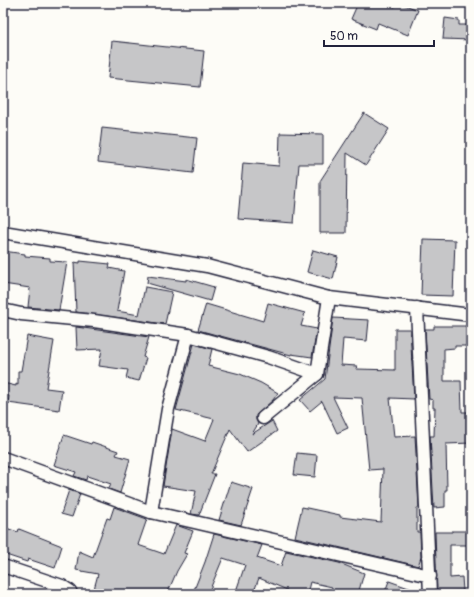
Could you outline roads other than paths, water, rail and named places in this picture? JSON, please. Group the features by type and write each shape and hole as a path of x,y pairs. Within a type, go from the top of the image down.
{"street":[{"path":"3,232 207,266 329,298 471,315"},
{"path":"263,418 317,374 329,298"},
{"path":"417,308 430,594"},
{"path":"3,310 21,314 94,321 188,335 268,357 317,374"},
{"path":"151,512 168,409 188,335"},
{"path":"3,458 151,512 430,576"},
{"path":"3,566 62,586 70,590 71,594"}]}
